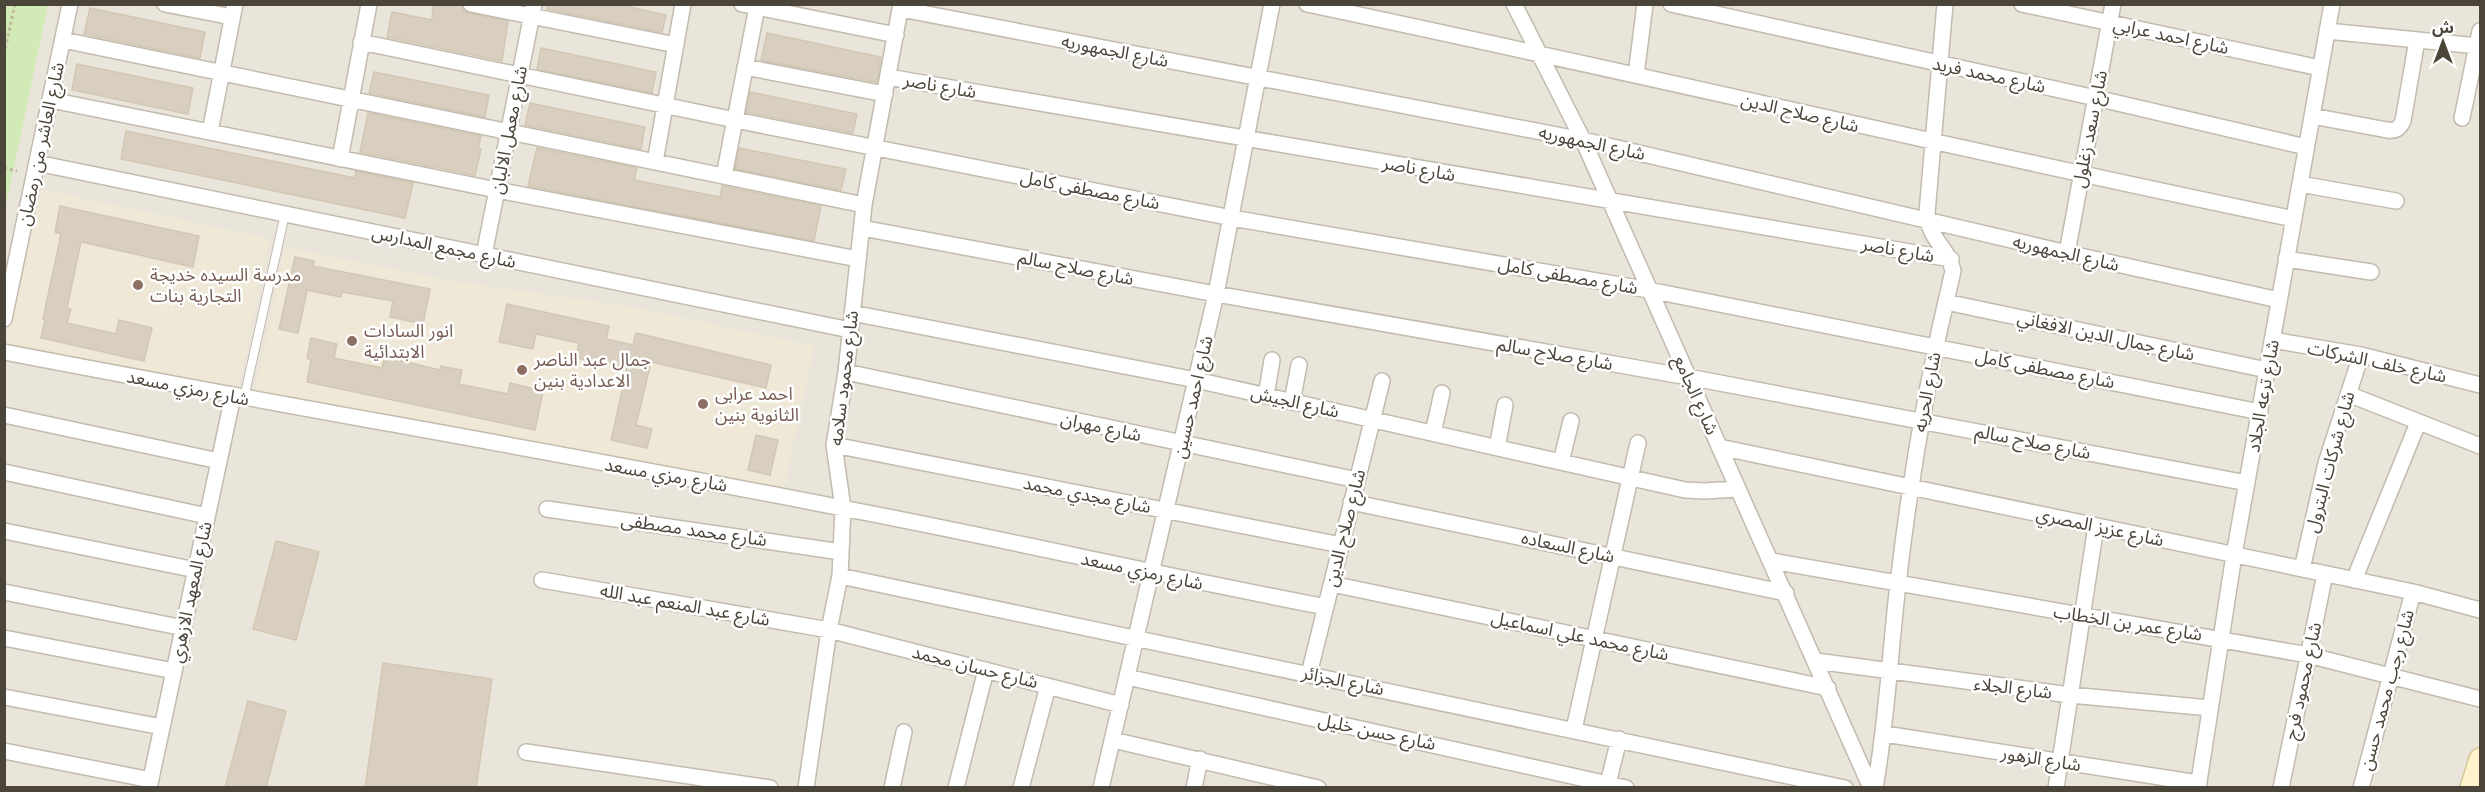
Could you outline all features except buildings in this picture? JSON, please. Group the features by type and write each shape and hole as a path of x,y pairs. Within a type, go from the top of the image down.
{"main road":[{"path":"2471,788 2481,759"}],"street":[{"name":"شارع العاشر من رمضان","path":"4,319 70,4"},
{"path":"165,4 233,11 210,132"},
{"path":"340,159 369,4"},
{"path":"471,4 533,11 676,45"},
{"path":"655,162 683,4"},
{"name":"شارع احمد حسين","path":"1101,788 1216,294 1272,4"},
{"name":"شارع صلاح الدين","path":"1307,4 1539,52 1932,143 2294,219"},
{"name":"شارع الجامع","path":"1514,4 1583,140 1737,489 1772,561 1873,788"},
{"path":"1636,75 1645,4"},
{"name":"شارع محمد فريد","path":"1671,4 2306,147"},
{"path":"1945,4 1932,143 1928,221 1934,239 1951,259"},
{"name":"شارع احمد عرابي","path":"2022,4 2320,68"},
{"name":"شارع سعد زغلول","path":"2067,253 2113,4"},
{"name":"شارع ترعه الجلاد","path":"2198,785 2247,483 2332,4"},
{"path":"724,176 745,67 750,6 896,35"},
{"name":"شارع الجمهوريه","path":"901,7 1258,79 1583,140 2279,300"},
{"name":"شارع محمود سلامه","path":"807,788 829,630 840,576 843,508 834,445 846,372 864,205 901,7"},
{"name":"شارع معمل الالبان","path":"484,255 533,11"},
{"path":"2327,31 2478,46"},
{"path":"2462,118 2481,31"},
{"path":"63,40 864,205"},
{"path":"2312,116 2394,131 2400,127 2417,40"},
{"name":"شارع مصطفى كامل","path":"361,42 735,120 1232,218 1649,290 2260,412"},
{"path":"745,67 885,94"},
{"name":"شارع ناصر","path":"888,77 1951,259"},
{"path":"51,100 858,260"},
{"name":"شارع مجمع المدارس","path":"38,163 850,330"},
{"path":"2300,184 2396,201"},
{"name":"شارع صلاح سالم","path":"862,228 1216,294 1688,377 2247,483"},
{"name":"شارع الحريه","path":"1873,788 1885,734 1898,584 1911,487 1921,421 1953,271 1951,259"},
{"path":"2286,259 2371,272"},
{"name":"شارع جمال الدين الافغاني","path":"1946,302 2267,370"},
{"name":"شارع الجيش","path":"852,313 1196,380 1694,491 1737,489"},
{"name":"شارع خلف الشركات","path":"2272,340 2361,355 2481,385"},
{"name":"شارع رمزي مسعد","path":"4,352 843,508 1326,607"},
{"name":"شارع شركات البترول","path":"2302,569 2324,473 2361,355"},
{"path":"1266,396 1272,360"},
{"path":"1292,402 1299,366"},
{"name":"شارع مهران","path":"846,372 1357,480"},
{"name":"شارع صلاح الدين","path":"1309,674 1382,381"},
{"path":"1433,433 1442,393"},
{"path":"2348,394 2481,446"},
{"name":"شارع المعهد الازهري","path":"150,784 219,460 238,397"},
{"path":"1497,448 1505,405"},
{"path":"4,415 219,460"},
{"path":"1561,462 1571,421"},
{"path":"2354,580 2418,423"},
{"path":"1574,729 1638,443"},
{"name":"شارع مجدي محمد","path":"834,445 1341,545"},
{"name":"شارع عزيز المصري","path":"1719,447 2413,592 2481,610"},
{"path":"4,472 207,516"},
{"name":"شارع السعاده","path":"1351,502 1786,593"},
{"name":"شارع محمد مصطفى","path":"547,509 841,552"},
{"path":"2056,788 2096,526"},
{"path":"4,531 196,570"},
{"name":"شارع عمر بن الخطاب","path":"1772,561 2222,638 2308,655 2481,699"},
{"name":"شارع محمود فرج","path":"2281,788 2325,574"},
{"name":"شارع الجزائر","path":"840,576 1845,788"},
{"name":"شارع عبد المنعم عبد الله","path":"542,580 829,630"},
{"name":"شارع محمد علي اسماعيل","path":"1332,584 1828,688"},
{"path":"4,592 184,628"},
{"name":"شارع رجب محمد حسن","path":"2361,788 2413,592"},
{"name":"شارع حسان محمد","path":"829,630 1121,705"},
{"path":"4,638 174,671"},
{"name":"شارع الجلاء","path":"1816,661 2070,695 2210,708"},
{"path":"956,788 986,670"},
{"name":"شارع حسن خليل","path":"1127,677 1626,788"},
{"path":"1021,788 1048,686"},
{"path":"4,697 162,727"},
{"path":"892,788 904,732"},
{"name":"شارع الزهور","path":"1885,734 2198,785"},
{"path":"1608,785 1619,739"},
{"path":"1113,740 1318,788"},
{"path":"4,751 150,784"},
{"path":"526,752 669,780 770,788"},
{"path":"1194,788 1200,759"}],"lane":[{"path":"238,397 285,214"}],"path":[{"path":"4,54 15,4"}],"shaded area":[{"path":"5,5 2480,5 2480,787 5,788"},
{"name":"مدرسة السيده خديجة التجارية بنات","path":"36,188 270,239 235,402 5,353 5,332"},
{"path":"285,247 451,281 627,306 814,346 781,503 253,400"}],"green space":[{"path":"4,5 48,5 5,210"}],"place":[{"name":"مدرسة السيده خديجة التجارية بنات","path":"138,285"},
{"name":"انور السادات الابتدائية","path":"352,341"},
{"name":"جمال عبد الناصر الاعدادية بنين","path":"522,370"},
{"name":"احمد عرابى الثانوية بنين","path":"703,404"}]}
